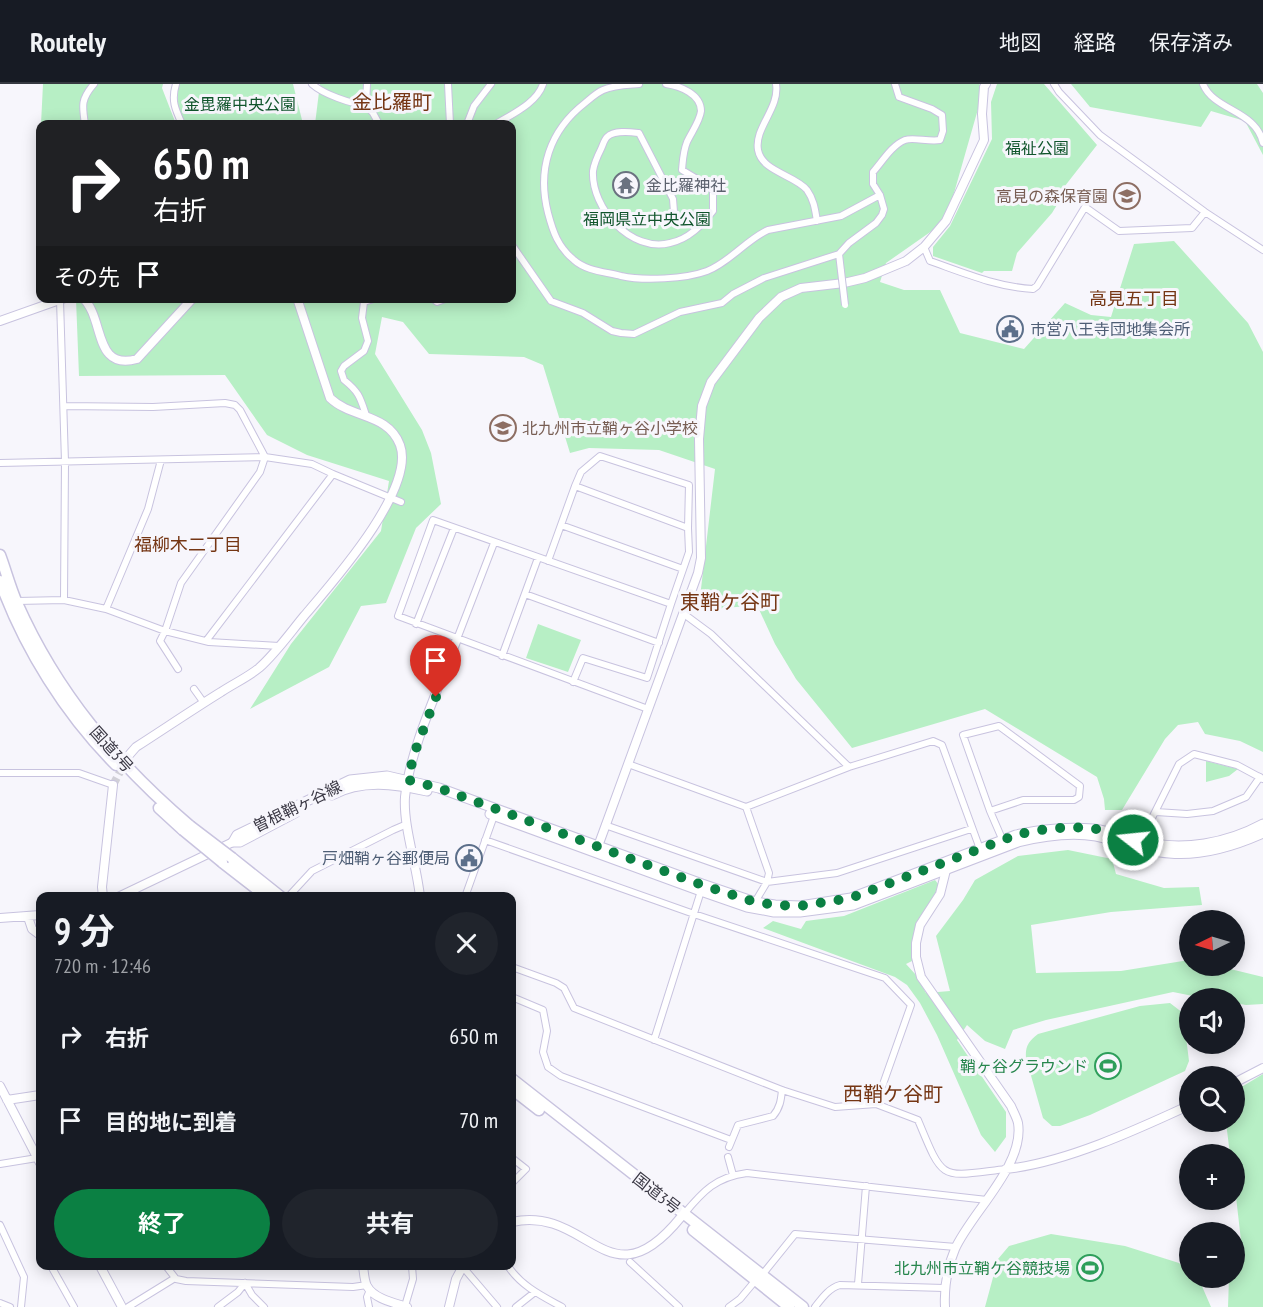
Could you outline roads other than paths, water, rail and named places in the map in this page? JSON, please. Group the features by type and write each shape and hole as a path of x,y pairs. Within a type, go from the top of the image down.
{"highway":[{"name":"国道3号","path":"0,555 17,602 41,651 73,702 101,739 187,828"},
{"name":"国道3号","path":"0,581 34,655 65,705 96,746 262,892"},
{"name":"国道3号","path":"227,860 274,892"},
{"name":"国道3号","path":"516,1082 681,1217"},
{"name":"国道3号","path":"516,1092 759,1278 803,1307"},
{"name":"国道3号","path":"759,1278 789,1307"}],"main road":[{"name":"曽根鞘ヶ谷線","path":"233,842 240,842 336,792 366,784 408,783 496,812 747,907 774,912 800,912 853,905 1018,842 1035,838 1095,836 1143,849 1181,853 1215,850 1263,833"},
{"name":"曽根鞘ヶ谷線","path":"596,850 755,902 800,906 851,898 1034,831 1096,829 1154,844 1191,846 1231,838 1263,824"}],"street":[{"path":"84,120 82,109 84,95 94,84"},
{"path":"176,84 172,97 180,120"},
{"path":"312,84 318,90 356,104 366,105"},
{"path":"367,84 366,105 376,120"},
{"path":"448,84 450,120"},
{"path":"468,120 474,106 490,84"},
{"path":"502,120 533,99 543,84"},
{"path":"639,84 619,85 603,90 576,110 552,142 544,170 545,203 553,234 562,249 576,262 591,269 637,278 669,278 706,272 768,230 841,216 880,195"},
{"path":"666,84 679,85 692,94 700,105 701,114 683,154 682,170 713,191 715,203 713,211 702,224 688,236 670,243 655,245 634,239 610,219 596,195 593,170 606,137 613,134 639,133 673,199 675,212 669,218"},
{"path":"776,84 775,102 757,141 758,152 767,164 806,189 814,202 817,221"},
{"path":"516,250 552,300 583,313 612,330 634,334 680,312 714,306 764,278 839,254 849,243 876,223 882,215 884,209 880,195 873,184 873,172 896,146 905,140 927,142 940,140 942,115 932,109 899,98 895,84"},
{"path":"596,850 698,573 701,558 699,439 702,406 711,382 759,318 782,297 801,288 865,278 906,261 924,247 946,221 984,140 982,114 984,87 987,84"},
{"path":"1054,84 1100,135 1205,212 1263,250"},
{"path":"1203,84 1207,95 1249,118 1262,137 1263,143"},
{"path":"924,247 930,261 983,280 1017,288 1033,289 1085,207 1119,231 1192,228 1205,212"},
{"path":"839,254 845,305"},
{"path":"0,321 52,303"},
{"path":"63,303 64,600"},
{"path":"87,303 108,355 119,362 126,362 137,359 188,303"},
{"path":"129,755 136,747 260,667 357,553 390,498 402,469 401,448 396,436 386,425 336,403 330,398 299,303"},
{"path":"364,303 363,318 368,340 364,351 344,366 341,371 344,380 356,389 360,396 366,415"},
{"path":"64,406 153,407 225,403 235,405 265,457 260,472 181,584 160,640 178,669"},
{"path":"548,561 581,472 600,456 689,485 689,552 647,678 583,658 573,682"},
{"path":"0,463 265,457 312,464 401,502"},
{"path":"106,609 148,509 161,460"},
{"path":"206,641 333,474"},
{"path":"575,486 688,528"},
{"path":"648,709 398,616 433,520 671,604"},
{"path":"561,525 683,570"},
{"path":"416,624 454,528"},
{"path":"420,892 407,824 405,798 414,754 494,543"},
{"path":"502,656 538,558"},
{"path":"525,594 659,643"},
{"path":"17,602 64,600 106,609 165,631 206,641 279,646"},
{"path":"684,614 711,634 849,768"},
{"path":"194,689 204,703"},
{"path":"990,811 1023,800 1074,800 1079,797 1080,786 999,726 963,735 990,811 1003,841"},
{"path":"628,764 746,807 849,768 933,741 942,745 980,849"},
{"path":"1150,822 1179,764 1194,754 1237,765 1262,778 1246,798 1213,811 1187,814 1156,812"},
{"path":"0,773 79,773 113,785 102,892"},
{"path":"746,807 769,873 767,882 755,902"},
{"path":"467,892 496,812"},
{"path":"293,892 312,871 407,824"},
{"path":"604,825 767,882 837,873 972,829"},
{"path":"485,840 885,978 911,1005 876,1104"},
{"path":"128,892 233,842"},
{"path":"945,1307 944,1288 956,1247 1006,1169 1017,1143 1018,1124 1011,1106 921,977 916,957 920,925 940,894 946,870"},
{"path":"654,1040 700,891"},
{"path":"0,918 36,916"},
{"path":"28,917 32,929 36,932"},
{"path":"516,968 564,988 574,1008 782,1090 835,1107 876,1104 918,1120 935,1161 944,1171 955,1175 1028,1167 1140,1128 1179,1110"},
{"path":"516,1000 543,1010 547,1031 543,1052 548,1067 561,1076 730,1143 738,1125 773,1116 781,1101 782,1090"},
{"path":"1245,1077 1263,1068"},
{"path":"0,1086 36,1155"},
{"path":"8,1100 36,1096"},
{"path":"728,1157 733,1175"},
{"path":"0,1164 36,1161"},
{"path":"516,1161 526,1169 516,1179"},
{"path":"516,1221 539,1221 552,1224 609,1258 630,1262 641,1259 652,1251 708,1187 733,1175 747,1173 987,1200"},
{"path":"858,1284 866,1186"},
{"path":"0,1225 24,1277 21,1307"},
{"path":"729,1307 740,1299 759,1278 795,1234 956,1247"},
{"path":"630,1262 679,1307"},
{"path":"53,1270 74,1307"},
{"path":"102,1270 123,1307"},
{"path":"169,1270 175,1278 186,1281 368,1287 378,1296 406,1306 413,1279 412,1270"},
{"path":"364,1270 369,1307"},
{"path":"449,1307 453,1288 461,1270"},
{"path":"466,1270 497,1307"},
{"path":"511,1270 515,1277 534,1292 562,1307"},
{"path":"128,1307 175,1278"},
{"path":"218,1307 238,1292 245,1283"},
{"path":"245,1283 252,1295 264,1307"},
{"path":"815,1307 834,1287 858,1284 944,1288"},
{"path":"516,1307 534,1292"},
{"path":"0,1304 10,1307"}],"tunnel":[{"path":"113,785 129,755"}],"place":[{"name":"金比羅神社","path":"626,185"},
{"name":"高見の森保育園","path":"1127,196"},
{"name":"市営八王寺団地集会所","path":"1010,329"},
{"name":"北九州市立鞘ヶ谷小学校","path":"503,428"},
{"name":"戸畑鞘ヶ谷郵便局","path":"469,858"},
{"name":"鞘ヶ谷グラウンド","path":"1108,1066"},
{"name":"北九州市立鞘ケ谷競技場","path":"1090,1268"}],"district":[{"name":"金比羅町","path":"392,102"},
{"name":"高見五丁目","path":"1134,298"},
{"name":"福柳木二丁目","path":"188,544"},
{"name":"東鞘ケ谷町","path":"730,602"},
{"name":"西鞘ケ谷町","path":"893,1094"}],"park label":[{"name":"金毘羅中央公園","path":"240,104"},
{"name":"福祉公園","path":"1037,148"},
{"name":"福岡県立中央公園","path":"647,219"}]}
